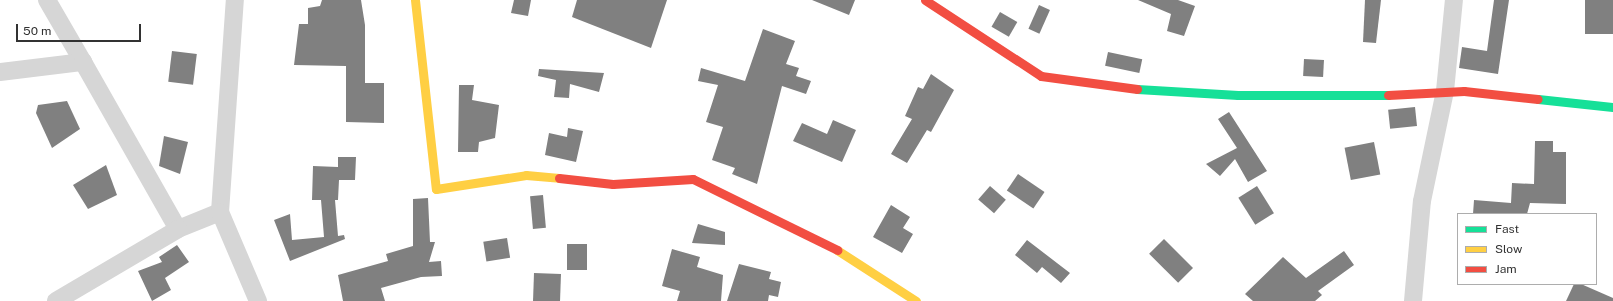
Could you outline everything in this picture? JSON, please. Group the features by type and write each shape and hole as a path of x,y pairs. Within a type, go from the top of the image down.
{"street":[{"path":"47,0 178,229"},
{"path":"235,0 220,212 258,301"},
{"path":"415,0 428,84 436,189 463,182 526,175 612,184 693,180 820,239 916,301"},
{"path":"925,0 1041,76 1110,87 1238,95 1403,95 1445,91 1613,107"},
{"path":"1413,301 1422,201 1445,91 1454,0"},
{"path":"0,72 83,62"},
{"path":"56,301 178,229 220,212"}],"building":[{"path":"322,0 361,0 365,25 365,83 384,83 384,123 346,122 346,66 294,65 299,24 308,24 308,8 320,6"},
{"path":"514,0 531,0 528,16 511,13"},
{"path":"577,0 667,0 651,48 572,17"},
{"path":"812,0 855,0 849,15"},
{"path":"1138,0 1178,0 1195,6 1184,36 1167,31 1171,14"},
{"path":"1365,0 1381,0 1376,43 1363,42"},
{"path":"1494,0 1509,0 1498,74 1459,68 1462,47 1487,51"},
{"path":"1585,0 1613,0 1613,34 1585,34"},
{"path":"1039,5 1050,10 1039,34 1028,29"},
{"path":"1000,12 1017,22 1009,37 992,27"},
{"path":"763,29 795,41 786,64 799,68 796,76 811,81 806,94 782,86 757,184 732,174 735,168 712,160 723,127 706,122 718,85 698,81 701,68 745,81"},
{"path":"172,51 197,54 193,85 168,82"},
{"path":"1108,52 1142,59 1139,73 1105,66"},
{"path":"1304,59 1324,60 1323,77 1303,76"},
{"path":"539,69 604,73 599,92 570,84 569,98 554,97 556,80 538,76"},
{"path":"931,74 954,90 931,132 927,130 907,163 891,154 912,119 905,116 918,87 923,89"},
{"path":"459,85 474,85 472,100 499,105 495,138 479,142 478,152 458,152"},
{"path":"67,101 80,129 52,148 36,113 38,105"},
{"path":"1415,107 1417,126 1390,129 1388,110"},
{"path":"1229,112 1267,171 1248,182 1235,159 1220,176 1206,164 1237,148 1218,119"},
{"path":"833,120 856,130 842,162 793,141 802,123 827,134"},
{"path":"568,128 583,131 576,162 545,155 549,133 567,137"},
{"path":"164,136 188,142 180,174 159,166"},
{"path":"1535,141 1553,141 1553,152 1566,152 1566,204 1530,203 1527,213 1473,213 1474,200 1511,203 1512,183 1534,184"},
{"path":"1374,142 1380,174 1351,180 1345,148"},
{"path":"338,157 356,157 355,180 339,180 338,200 335,200 338,236 344,235 345,239 290,261 274,220 290,214 292,240 324,237 321,200 312,200 313,166 338,167"},
{"path":"106,165 117,195 88,209 73,185"},
{"path":"1018,174 1045,192 1033,208 1007,191"},
{"path":"990,186 1006,200 994,213 978,200"},
{"path":"1257,186 1274,213 1255,225 1238,198"},
{"path":"543,195 546,228 533,229 530,196"},
{"path":"428,198 430,242 435,242 429,262 441,261 442,276 421,277 381,288 385,301 343,301 338,275 388,261 386,254 413,246 413,199"},
{"path":"891,205 910,217 903,228 913,234 902,253 873,237"},
{"path":"698,224 725,232 725,245 692,243"},
{"path":"507,238 510,258 486,262 483,242"},
{"path":"1164,239 1193,268 1178,283 1149,254"},
{"path":"1027,240 1070,273 1061,283 1042,267 1037,273 1015,255"},
{"path":"567,244 587,244 587,270 567,270"},
{"path":"177,245 189,262 165,278 171,290 152,301 138,271 162,262 159,257"},
{"path":"672,249 700,257 697,267 723,275 721,301 677,301 680,291 662,286"},
{"path":"1344,251 1354,265 1318,291 1322,295 1315,301 1253,301 1245,294 1283,257 1306,278"},
{"path":"739,264 771,272 769,279 781,282 778,297 769,295 768,301 727,301"},
{"path":"534,273 561,274 560,301 533,301"},
{"path":"1574,285 1583,285 1613,298 1613,301 1566,301"}],"traffic: fast":[{"path":"1137,89 1238,95 1388,95"},
{"path":"1538,99 1613,107"}],"traffic: slow":[{"path":"415,0 436,189 526,175 559,178"},
{"path":"837,250 916,301"}],"traffic: jam":[{"path":"925,0 1041,76 1137,89"},
{"path":"1388,95 1464,91 1538,99"},
{"path":"559,178 613,184 693,179 837,250"}]}
